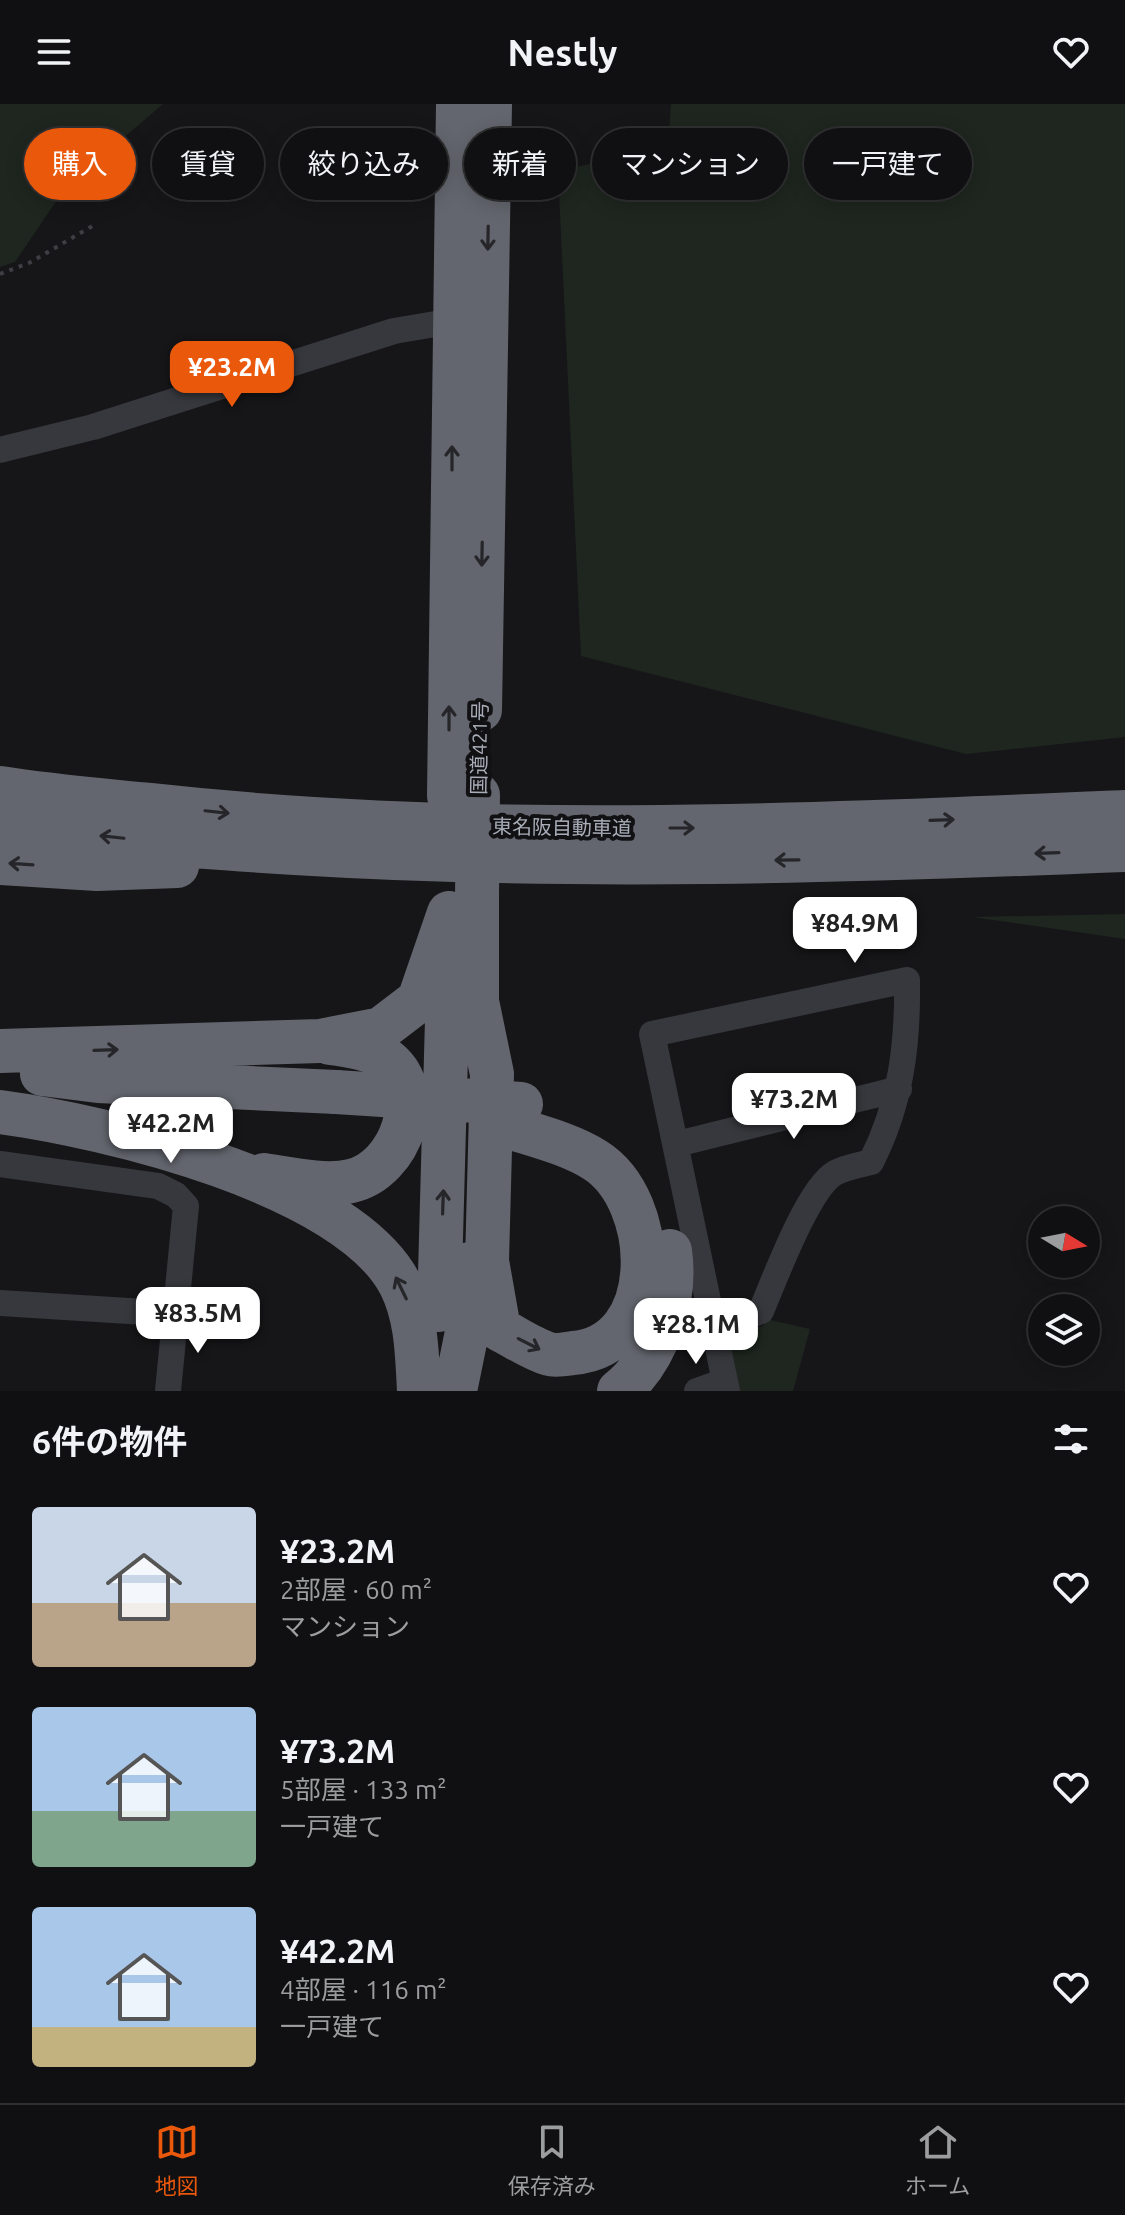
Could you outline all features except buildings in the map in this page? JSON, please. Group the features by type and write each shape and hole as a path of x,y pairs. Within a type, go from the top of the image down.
{"highway":[{"name":"国道421号","path":"427,1391 438,1334 464,796 470,319 458,104"},
{"name":"国道421号","path":"470,319 490,104"},
{"path":"0,771 158,806"},
{"name":"東名阪自動車道","path":"0,788 158,806 381,824 553,828 716,828 1125,812"},
{"name":"東名阪自動車道","path":"0,823 198,846 379,858 701,863 1125,850"},
{"path":"0,863 97,869 379,858"},
{"name":"国道421号","path":"455,1391 467,1332 478,1006 458,903"},
{"path":"0,1051 320,1041 381,1029 412,1006 427,985 458,903"},
{"path":"478,1006 492,1074 487,1261 499,1329 550,1355 589,1352 618,1335 642,1289 645,1252 635,1215 619,1182 595,1160 515,1116"},
{"path":"233,1171 350,1182 386,1162 398,1146 406,1100 391,1064 373,1052 320,1041"},
{"path":"0,1069 335,1103 515,1116 586,1126 628,1157 663,1210 674,1277 663,1328 630,1383 619,1391"},
{"path":"0,1099 335,1103"},
{"path":"0,1112 96,1127 181,1151 233,1171 329,1219 362,1240 385,1261 400,1283 410,1309 417,1345 419,1391"}],"street":[{"path":"0,450 93,427 394,331 470,319"},
{"path":"697,1391 726,1386 652,1034 907,980 908,1038 899,1089 888,1129 871,1162 833,1173 783,1255 761,1311 715,1330"},
{"path":"677,1144 899,1089"},
{"path":"0,1164 158,1186 176,1195 186,1206 168,1391"},
{"path":"0,1303 177,1314"}],"path":[{"path":"0,274 29,263 96,224"}],"shaded area":[{"path":"0,104 163,104 135,128 24,128 24,200 57,200 15,262 0,267"},
{"path":"671,104 1125,104 1125,737 966,754 581,656 559,200 576,200 576,167 592,164 592,200 788,200 788,128 669,128"},
{"path":"1125,914 1125,939 972,917"},
{"path":"766,1319 810,1329 793,1391 736,1391 724,1336 763,1326"}]}
